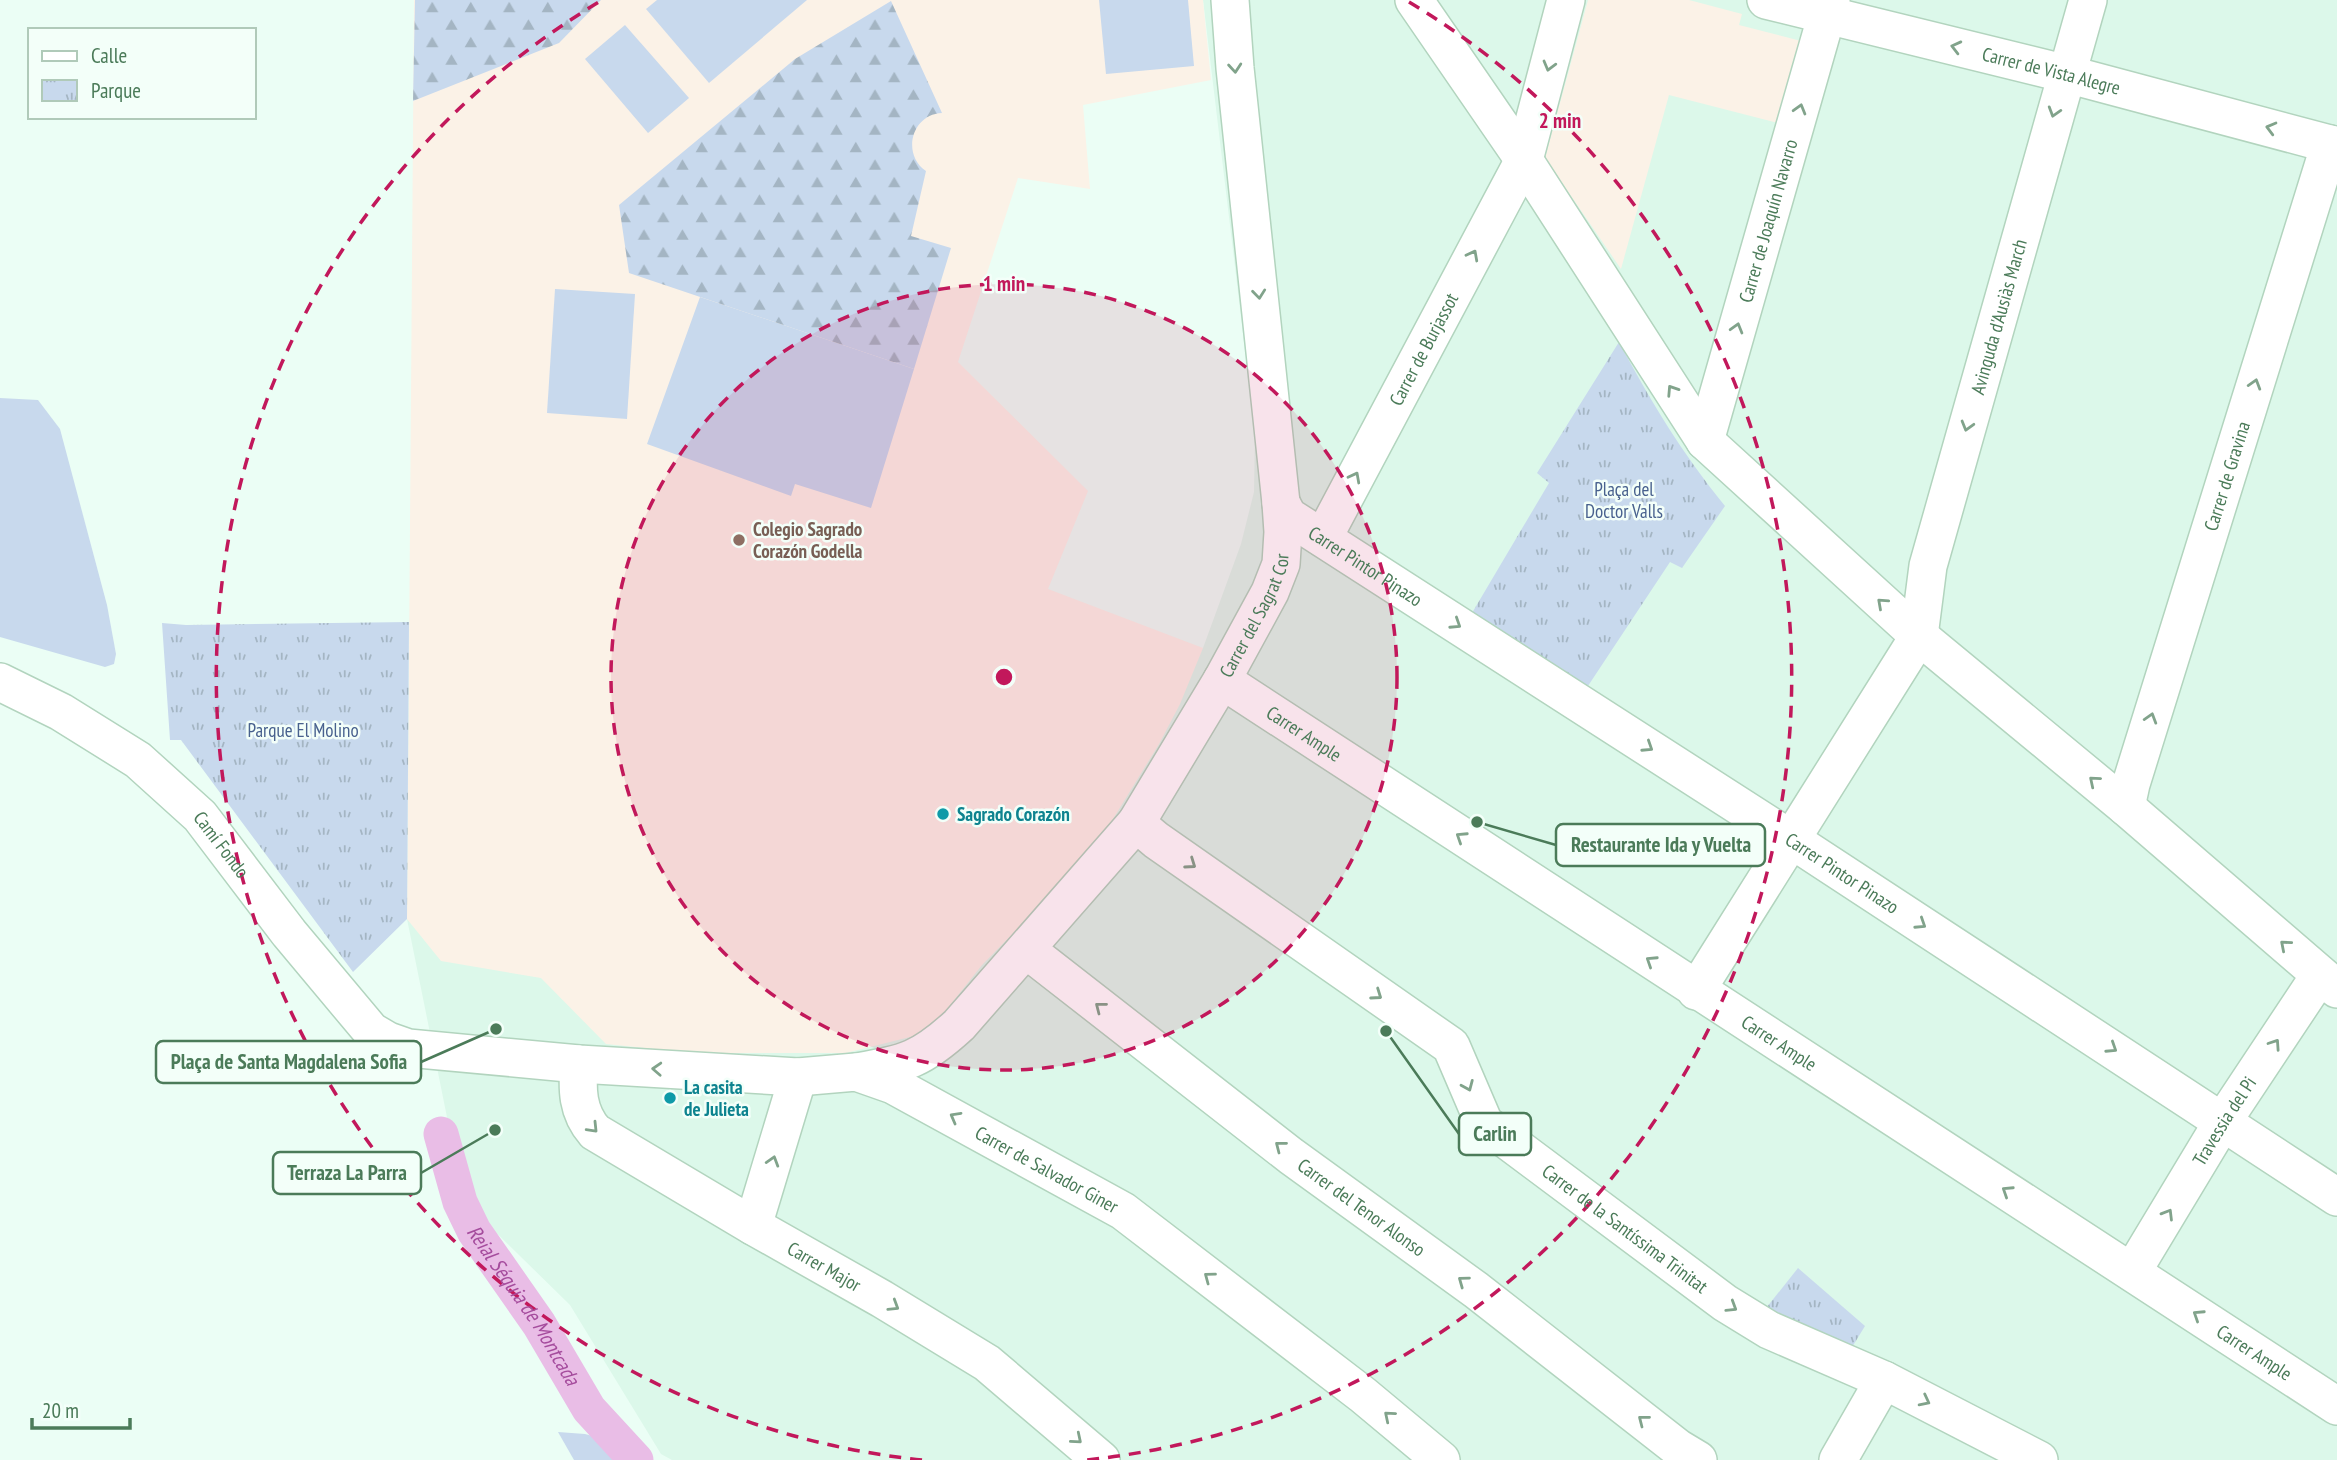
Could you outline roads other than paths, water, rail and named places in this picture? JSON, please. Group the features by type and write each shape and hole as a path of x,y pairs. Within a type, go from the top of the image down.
{"street":[{"name":"Carrer del Sagrat Cor","path":"856,1072 910,1061 933,1049 1027,950 1136,823 1222,680 1270,592 1281,564 1281,503 1230,0"},
{"path":"1414,0 1524,160 1705,440 1919,636 2126,807 2329,982"},
{"name":"Carrer de Burjassot","path":"1323,538 1524,160 1566,0"},
{"name":"Carrer de Vista Alegre","path":"1766,0 1829,8 2333,145"},
{"name":"Avinguda d'Ausiàs March","path":"1919,636 1928,566 2088,0"},
{"name":"Carrer de Joaquín Navarro","path":"1705,440 1829,8"},
{"name":"Carrer de Gravina","path":"2126,807 2135,771 2333,145"},
{"name":"Carrer Pintor Pinazo","path":"1281,503 1288,516 1792,840 2337,1197"},
{"path":"1696,991 1919,636"},
{"name":"Carrer Ample","path":"1222,680 2337,1406"},
{"name":"Camí Fondo","path":"0,682 61,712 138,760 200,816 289,933 371,1031 408,1048 579,1064"},
{"name":"Carrer de la Santíssima Trinitat","path":"1136,823 1167,848 1451,1046 1484,1123 1725,1303 1769,1330 1884,1380 2039,1460"},
{"name":"Carrer del Tenor Alonso","path":"1027,950 1291,1156 1476,1290 1678,1448 1698,1460"},
{"name":"Travessia del Pi","path":"2133,1272 2224,1121 2329,982"},
{"name":"Carrer de Salvador Giner","path":"579,1064 799,1077 856,1072 893,1085 1123,1211 1363,1395 1441,1460"},
{"name":"Carrer Major","path":"579,1064 579,1100 586,1122 594,1132 883,1299 987,1363 1101,1460"},
{"path":"753,1226 799,1077"},
{"path":"1838,1460 1884,1380"}],"waterway":[{"name":"Reial Séquia de Montcada","path":"441,1134 460,1202 474,1231 539,1324 589,1409 636,1460"}],"place":[{"name":"Colegio Sagrado Corazón Godella","path":"739,540"},
{"name":"Sagrado Corazón","path":"943,814"},
{"name":"Restaurante Ida y Vuelta","path":"1477,822"},
{"name":"Plaça de Santa Magdalena Sofia","path":"496,1029"},
{"name":"Carlin","path":"1386,1031"},
{"name":"La casita de Julieta","path":"670,1098"},
{"name":"Terraza La Parra","path":"495,1130"}],"park label":[{"name":"Plaça del Doctor Valls","path":"1624,500"},
{"name":"Parque El Molino","path":"303,730"}]}
